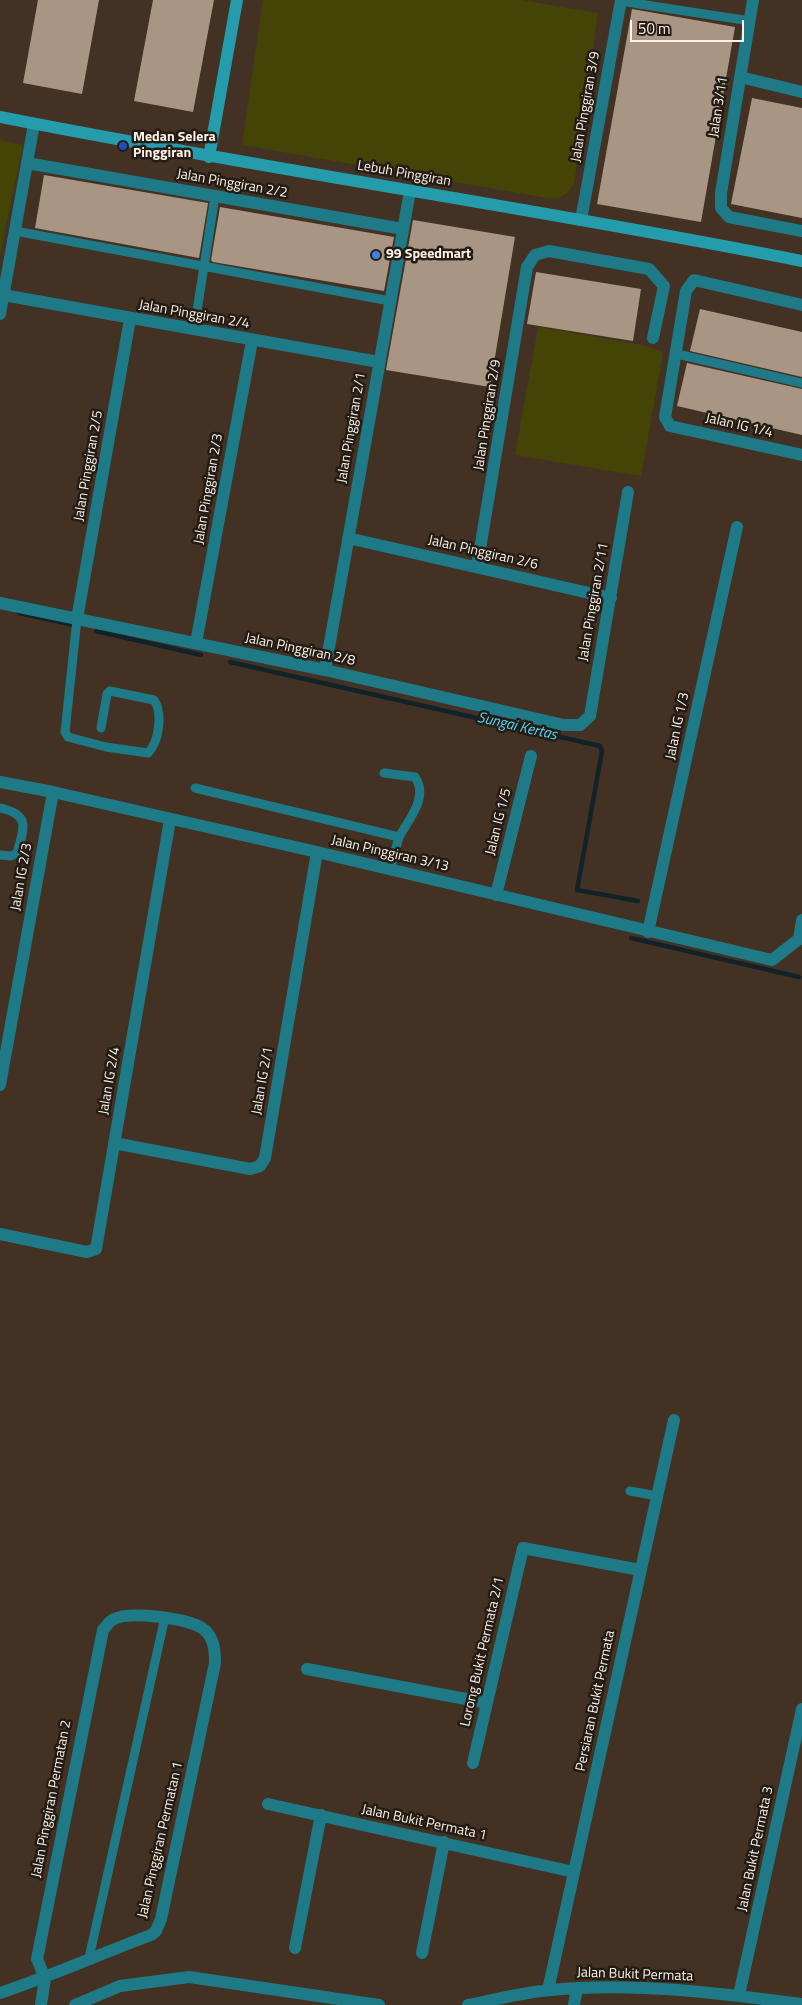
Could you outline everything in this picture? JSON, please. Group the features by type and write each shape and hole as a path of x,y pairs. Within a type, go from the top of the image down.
{"street":[{"path":"210,157 237,0"},
{"name":"Jalan 3/11","path":"753,0 720,194 721,208 729,217 802,231"},
{"name":"Jalan Pinggiran 3/9","path":"581,220 620,1"},
{"path":"740,77 802,92"},
{"name":"Lebuh Pinggiran","path":"0,117 210,157 581,220 802,261"},
{"path":"0,314 34,124"},
{"name":"Jalan Pinggiran 2/2","path":"27,163 403,229"},
{"name":"Jalan Pinggiran 2/1","path":"325,670 410,191"},
{"name":"Jalan Pinggiran 2/9","path":"477,568 527,268 536,255 549,251 648,269 664,286 653,338"},
{"path":"677,354 686,291 694,280 711,282 802,305"},
{"name":"Jalan Pinggiran 2/4","path":"3,296 379,362"},
{"name":"Jalan Pinggiran 2/5","path":"77,619 130,319"},
{"name":"Jalan Pinggiran 2/3","path":"196,644 252,340"},
{"name":"Jalan IG 1/4","path":"677,354 665,417 670,426 802,455"},
{"name":"Jalan Pinggiran 2/11","path":"590,716 628,492"},
{"name":"Jalan IG 1/3","path":"648,932 737,527"},
{"name":"Jalan Pinggiran 2/6","path":"348,538 610,598"},
{"name":"Jalan Pinggiran 2/8","path":"0,603 325,670 564,725 580,726 590,716"},
{"name":"Jalan IG 1/5","path":"496,895 531,756"},
{"name":"Jalan Pinggiran 3/13","path":"0,782 53,792 317,852 772,960 798,939 802,920"},
{"name":"Jalan IG 2/3","path":"0,1085 53,792"},
{"name":"Jalan IG 2/4","path":"0,1234 88,1252 96,1249 170,820"},
{"name":"Jalan IG 2/1","path":"114,1143 250,1170 260,1166 265,1158 317,852"},
{"name":"Persiaran Bukit Permata","path":"548,1990 674,1420"},
{"name":"Lorong Bukit Permata 2/1","path":"473,1763 523,1548 640,1570"},
{"name":"Jalan Pinggiran Permatan 2","path":"41,2005 45,1978 37,1959 103,1630 113,1620 129,1616 165,1617"},
{"name":"Jalan Pinggiran Permatan 1","path":"0,1993 45,1978 89,1958 151,1935 156,1931 161,1919 215,1663 215,1649 212,1638 202,1628 165,1617"},
{"path":"307,1669 487,1703"},
{"name":"Jalan Bukit Permata 3","path":"739,1995 802,1709"},
{"name":"Jalan Bukit Permata 1","path":"268,1804 574,1872"},
{"path":"294,1948 321,1816"},
{"path":"422,1953 444,1842"},
{"path":"75,2005 120,1986 189,1977 379,2005"},
{"path":"574,2005 578,1988"},
{"name":"Jalan Bukit Permata","path":"468,2005 548,1990 578,1988 652,1988 739,1995 802,2004"}],"lane":[{"path":"620,1 750,21"},
{"path":"194,330 215,196"},
{"path":"15,231 390,301"},
{"path":"677,354 802,383"},
{"path":"77,619 69,686 66,732 68,737 106,747 148,753 158,726 157,704 154,700 142,696 110,691 101,720 101,728"},
{"path":"384,773 415,777 421,785 421,797 399,837 390,870"},
{"path":"196,788 399,837"},
{"path":"0,808 14,812 23,821 24,828 17,853 11,856 0,855"},
{"path":"630,1490 657,1496"},
{"path":"89,1958 165,1617"}],"shaded area":[{"path":"263,0 521,0 598,13 574,184 567,193 558,199 547,198 242,145"},
{"path":"0,140 23,145 0,255"},
{"path":"538,327 648,346 663,353 641,476 515,455"}],"building":[{"path":"38,0 99,0 82,94 23,83"},
{"path":"153,0 214,0 193,112 134,101"},
{"path":"632,9 735,27 701,222 597,204"},
{"path":"752,98 802,108 802,218 731,204"},
{"path":"44,175 208,203 199,258 35,228"},
{"path":"220,207 394,237 384,291 213,262 211,260"},
{"path":"413,220 515,237 490,387 386,370"},
{"path":"536,272 641,289 633,341 527,324"},
{"path":"700,309 802,332 802,377 690,351"},
{"path":"687,363 802,389 802,435 677,406"}],"waterway":[{"name":"Sungai Kertas","path":"19,613 74,625"},
{"path":"96,631 201,655"},
{"name":"Sungai Kertas","path":"230,662 600,746 602,751 577,890 638,901"},
{"name":"Sungai Kertas","path":"631,938 799,977"}],"place":[{"name":"Medan Selera Pinggiran","path":"123,146"},
{"name":"99 Speedmart","path":"376,255"}]}
